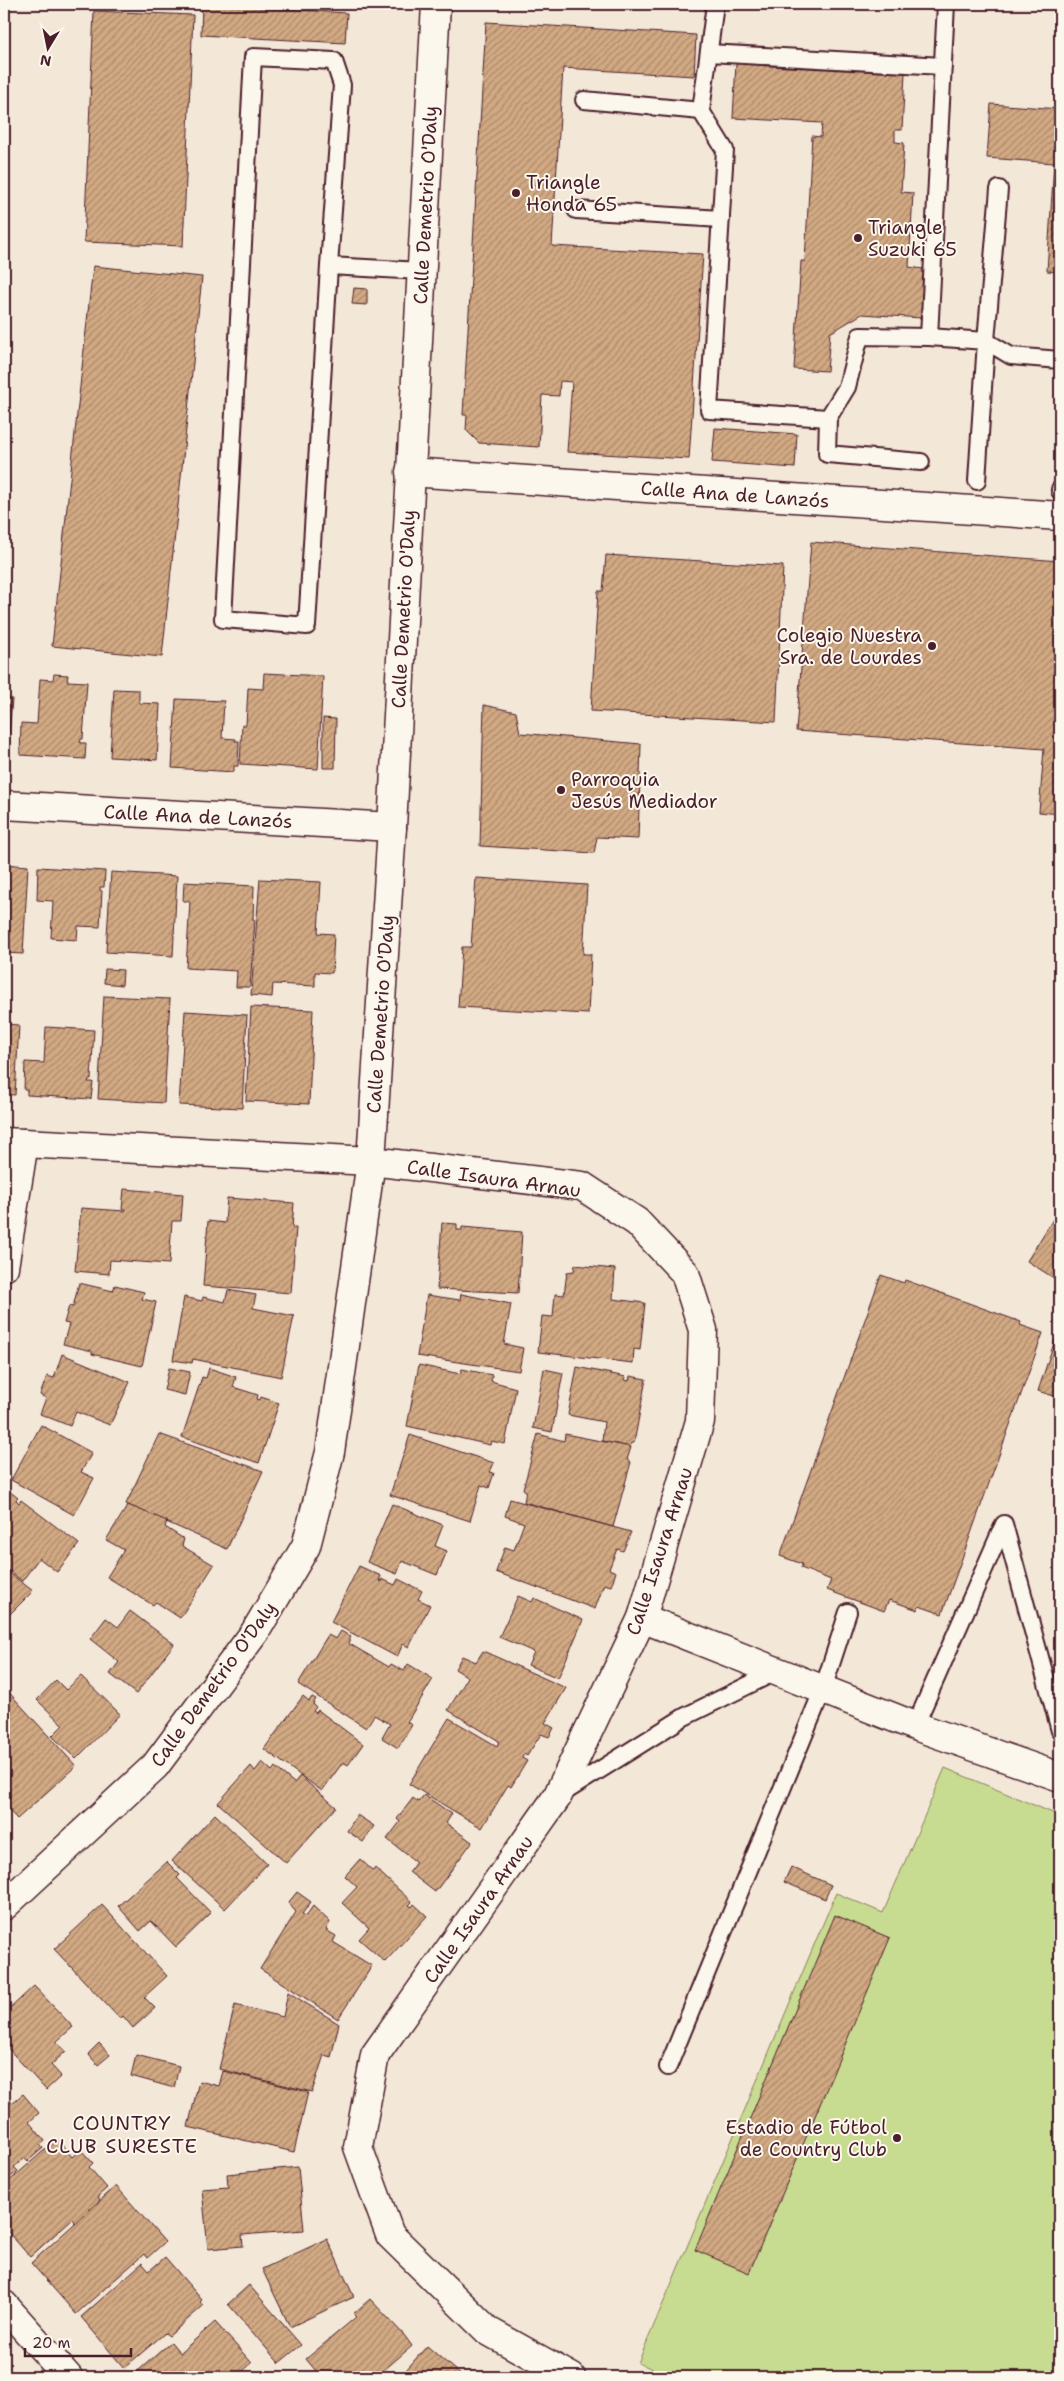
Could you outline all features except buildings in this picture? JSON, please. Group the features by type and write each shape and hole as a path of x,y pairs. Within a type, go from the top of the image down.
{"street":[{"name":"Calle Demetrio O'Daly","path":"4,1906 155,1766 255,1632 306,1546 330,1452 371,1160 392,827 436,4"},
{"name":"Calle Ana de Lanzós","path":"410,472 1060,516"},
{"name":"Calle Ana de Lanzós","path":"4,805 392,827"},
{"name":"Calle Isaura Arnau","path":"14,1142 371,1160 582,1186 637,1222 685,1273 703,1330 700,1421 642,1618 557,1797 375,2055 358,2147 390,2235 488,2332 571,2377"},
{"path":"4,1267 14,1142"},
{"path":"642,1618 916,1726 1060,1777"},
{"path":"4,2305 68,2377"}],"lane":[{"path":"715,4 701,112 725,150 709,410 828,418"},
{"path":"929,337 946,4"},
{"path":"709,52 943,66"},
{"path":"253,57 334,61 342,85 330,266 307,626 223,619 253,57"},
{"path":"584,100 701,112"},
{"path":"977,481 986,341 999,188"},
{"path":"576,210 721,219"},
{"path":"330,266 421,271"},
{"path":"921,462 828,454 828,418 847,387 860,336 929,337 986,341 1012,356 1060,360"},
{"path":"916,1726 1004,1524 1060,1731"},
{"path":"668,2067 823,1689 848,1612"},
{"path":"557,1797 684,1717 777,1671"}],"green space":[{"name":"Estadio de Fútbol de Country Club","path":"945,1768 1060,1816 1060,2377 673,2377 638,2363 836,1893 883,1913"}],"place":[{"name":"Triangle Honda 65","path":"516,193"},
{"name":"Triangle Suzuki 65","path":"858,238"},
{"name":"Colegio Nuestra Sra. de Lourdes","path":"932,646"},
{"name":"Parroquia Jesús Mediador","path":"561,790"},
{"name":"Estadio de Fútbol de Country Club","path":"897,2138"}],"district":[{"name":"COUNTRY CLUB SURESTE","path":"122,2134"}]}
